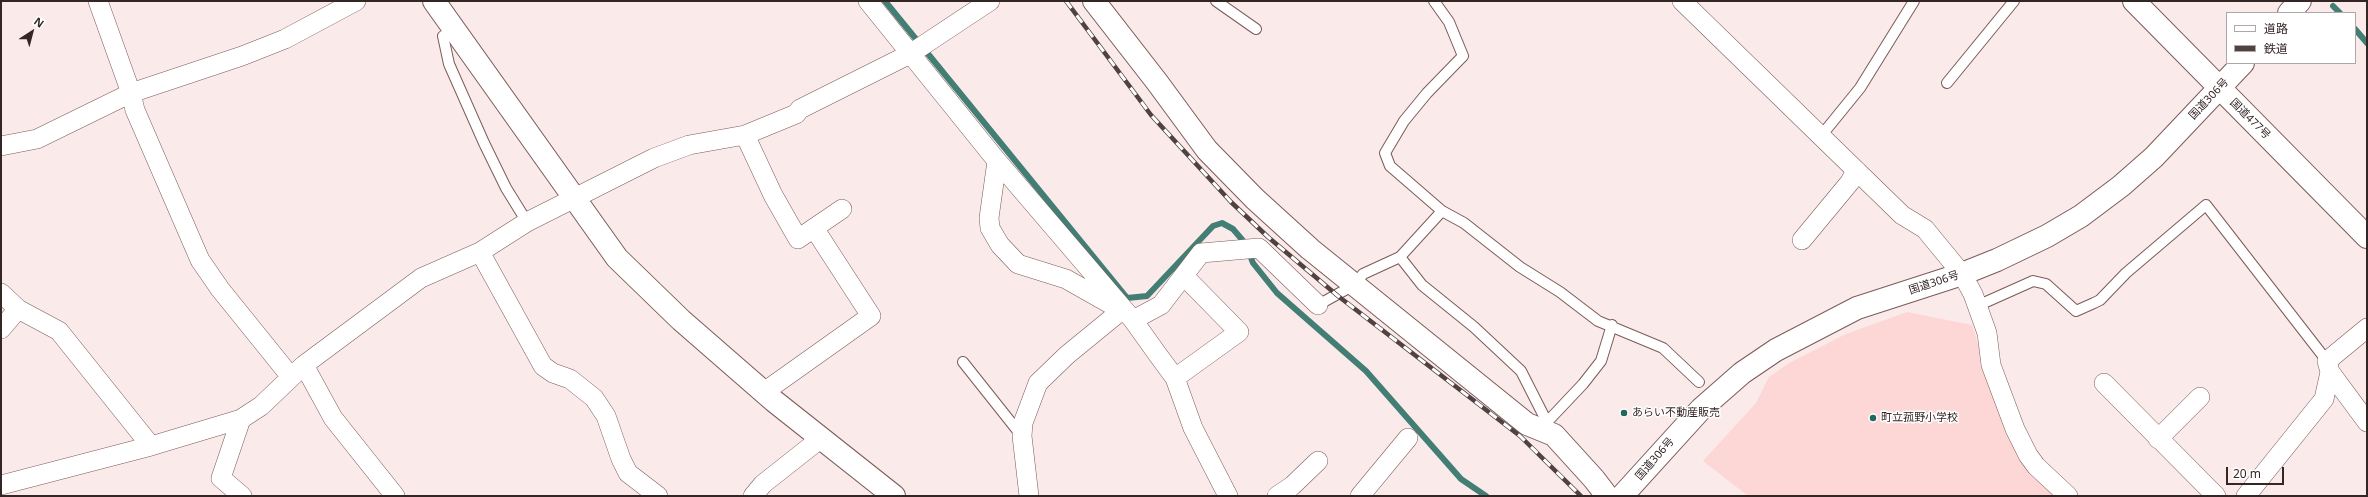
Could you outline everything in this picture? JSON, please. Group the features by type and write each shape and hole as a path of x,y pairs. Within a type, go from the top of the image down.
{"main road":[{"path":"434,1 617,258 681,320 764,392 820,439 894,496"},
{"path":"1094,1 1157,82 1207,150 1310,249 1354,285 1527,424 1551,428 1607,496"},
{"name":"国道477号","path":"2134,1 2367,237"},
{"path":"2290,12 2300,1"},
{"name":"国道306号","path":"1622,496 1701,409 1742,373 1776,350 1857,308 1962,274 2048,236 2081,216 2121,186 2154,157 2242,64"}],"street":[{"path":"98,1 131,93 135,110 200,260 220,290 298,371 395,496"},
{"path":"1,146 37,138 131,93 242,56 285,39 356,1"},
{"path":"868,1 997,161 1127,315 1175,378 1193,428 1228,496"},
{"path":"1,485 151,446 241,419 260,406 298,371 421,278 480,252 527,222 654,158 682,148 745,135 796,114 800,109 911,53 990,1"},
{"path":"1682,1 1902,215 1925,229 1962,274 1977,306 1987,333 1991,365 2015,429 2028,455 2036,466 2068,496"},
{"path":"745,135 773,196 798,239 842,209"},
{"path":"997,161 989,218 990,228 1000,245 1018,264 1066,279 1127,315"},
{"path":"1802,240 1850,182 1856,170"},
{"path":"764,392 871,316 814,228"},
{"path":"1029,496 1022,436 1023,423 1038,383 1067,355 1127,315 1161,305 1201,253 1259,248 1318,305"},
{"path":"480,252 543,366 553,373 570,379 594,398 606,416 621,459 628,473 658,496"},
{"path":"1175,378 1239,332 1184,276"},
{"path":"1,293 18,309 59,331 151,446"},
{"path":"1,329 18,309"},
{"path":"2246,496 2324,398 2329,366 2367,328"},
{"path":"2329,366 2367,422"},
{"path":"2104,383 2216,496"},
{"path":"2158,439 2200,397"},
{"path":"241,419 222,478 242,496"},
{"path":"1360,496 1408,438"},
{"path":"753,496 763,484 820,439"},
{"path":"1277,496 1292,486 1318,460"}],"lane":[{"path":"1216,1 1256,29"},
{"path":"1434,1 1449,22 1464,56 1427,93 1404,121 1385,153 1390,166 1442,211 1464,223 1520,268 1560,292 1591,316 1663,348 1699,382"},
{"path":"1821,136 1860,88 1914,1"},
{"path":"1947,83 2014,1"},
{"path":"443,36 449,64 484,143 506,188 527,222"},
{"path":"1977,306 2033,281 2046,284 2076,311 2094,303 2100,300 2126,273 2206,204 2329,366"},
{"path":"1318,305 1338,296 1354,285 1363,274 1400,257 1442,211"},
{"path":"1400,257 1422,285 1474,327 1520,370 1551,428 1578,389 1601,361 1612,325"},
{"path":"963,362 1022,436"}],"shaded area":[{"name":"町立菰野小学校","path":"1907,312 1972,325 1986,370 2059,496 1748,496 1703,461 1756,403 1769,377 1789,363 1846,334"}],"waterway":[{"path":"885,1 1127,298 1147,296 1213,226 1222,223 1233,229 1245,243 1253,263 1277,293 1366,371 1461,479 1486,496"},
{"path":"2333,6 2339,12"},
{"path":"2356,30 2367,43"}],"railway":[{"path":"1066,1 1151,115 1231,202 1268,237 1338,296 1520,436 1581,496"}],"place":[{"name":"あらい不動産販売","path":"1624,413"},
{"name":"町立菰野小学校","path":"1873,418"}]}
